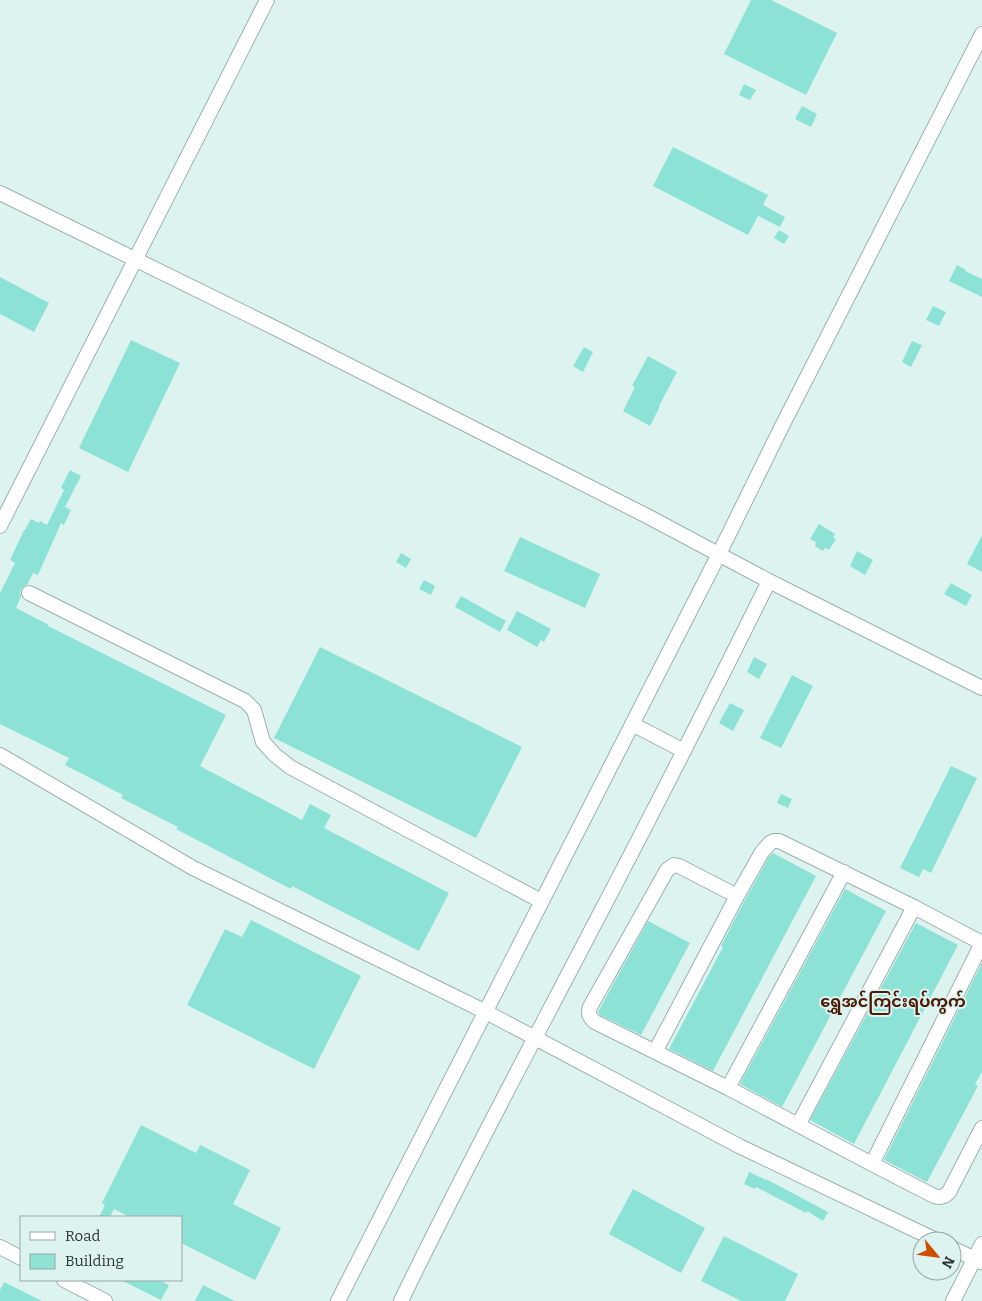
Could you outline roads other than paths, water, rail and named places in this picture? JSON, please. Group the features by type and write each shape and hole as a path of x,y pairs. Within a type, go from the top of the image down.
{"street":[{"path":"0,526 268,0"},
{"path":"338,1301 982,34"},
{"path":"0,193 276,328 982,688"},
{"path":"400,1301 443,1214 684,751 769,580"},
{"path":"29,592 245,701 254,710 263,742 290,767 542,901"},
{"path":"632,724 684,751"},
{"path":"0,755 193,868 486,1012 739,1146 917,1231"},
{"path":"655,1052 737,896 762,852 770,843 779,841 914,907 982,943 872,1164"},
{"path":"737,896 679,866 671,866 590,1007 588,1012 590,1018 594,1022 728,1088 939,1198 949,1192 982,1128"},
{"path":"728,1088 844,872"},
{"path":"798,1125 914,907"},
{"path":"953,1301 978,1260 982,1244"},
{"path":"0,1247 20,1257"},
{"path":"962,1253 978,1260"},
{"path":"66,1281 105,1301"}],"district":[{"name":"ရွှေအင်ကြင်းရပ်ကွက်","path":"893,1001"}]}
